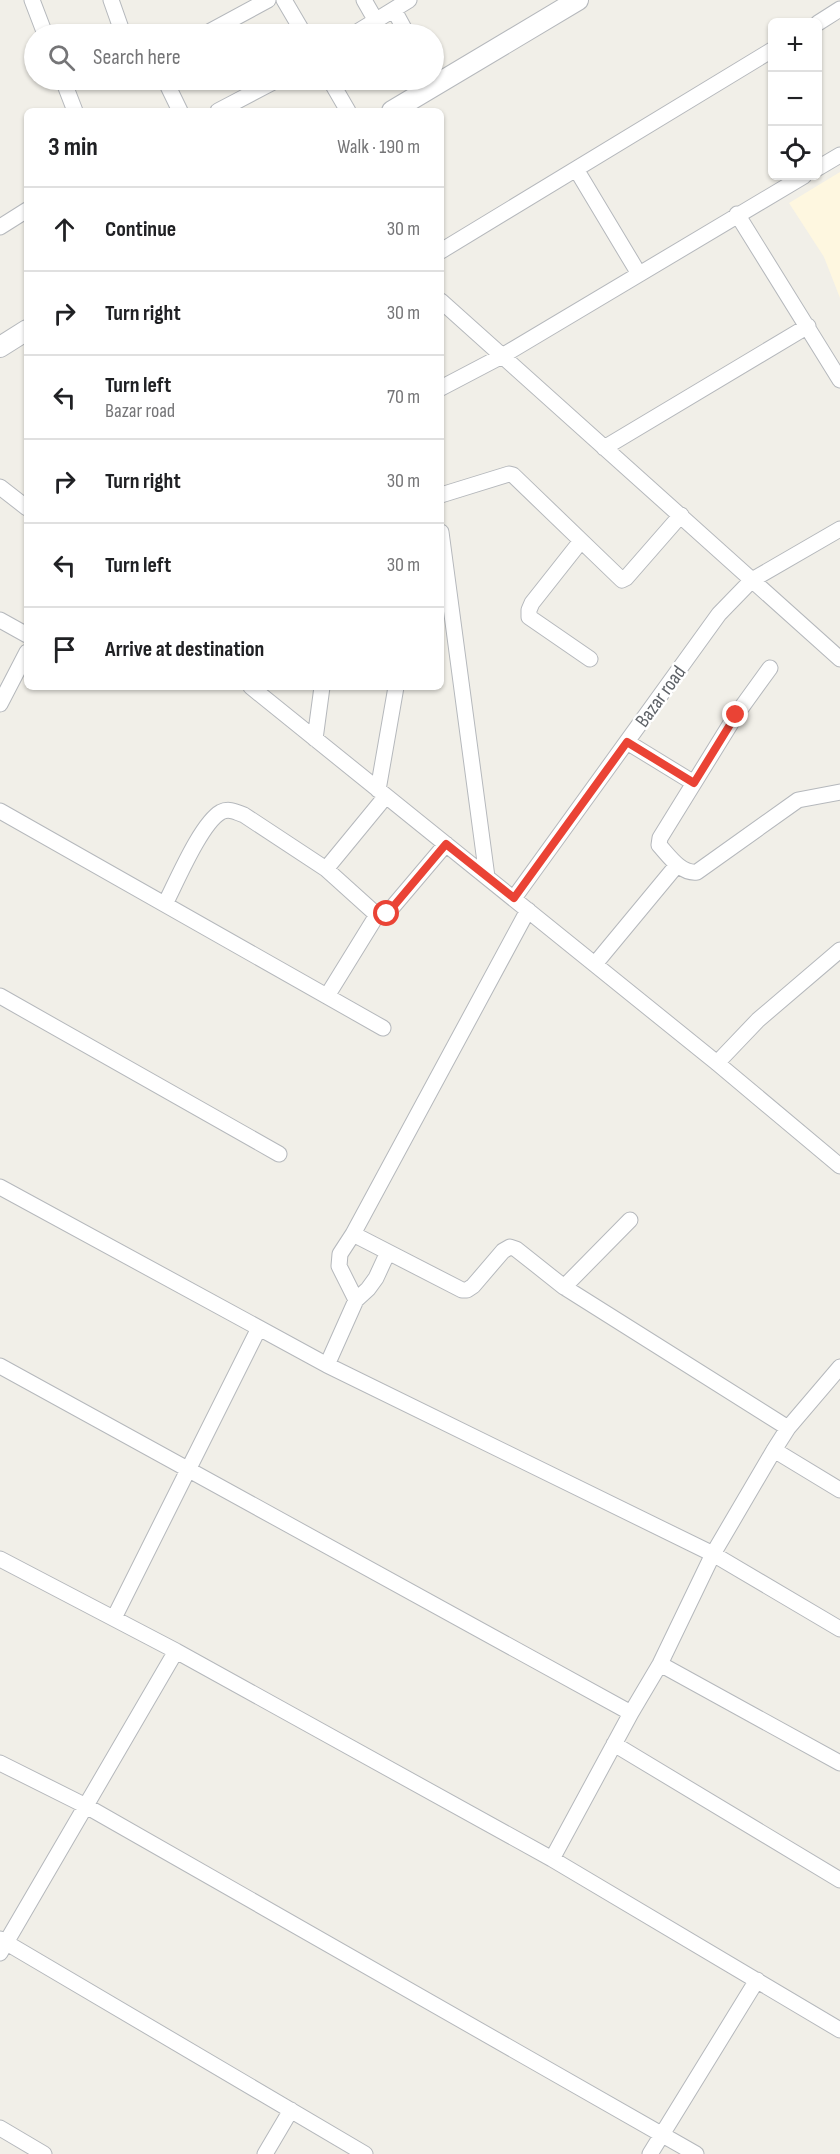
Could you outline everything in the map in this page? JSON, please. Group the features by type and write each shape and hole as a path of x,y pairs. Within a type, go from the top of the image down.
{"street":[{"path":"32,0 41,24"},
{"path":"111,0 119,24"},
{"path":"224,24 268,0"},
{"path":"284,0 298,24"},
{"path":"364,0 376,21"},
{"path":"371,24 410,0"},
{"path":"444,76 578,0"},
{"path":"822,20 840,9"},
{"path":"393,10 401,24"},
{"path":"444,248 768,52"},
{"path":"67,90 74,108"},
{"path":"170,90 179,108"},
{"path":"224,108 258,90"},
{"path":"336,90 346,108"},
{"path":"396,108 422,90"},
{"path":"822,166 840,155"},
{"path":"576,169 639,274"},
{"path":"444,386 502,356 797,180"},
{"path":"0,227 24,212"},
{"path":"737,214 840,380"},
{"path":"444,304 840,659"},
{"path":"604,448 808,326"},
{"path":"0,347 24,332"},
{"path":"444,494 509,474 513,475 622,580 681,516"},
{"path":"0,487 24,504"},
{"name":"Bazar road","path":"514,898 719,614 752,580 840,529"},
{"path":"581,541 532,603 529,617 590,659"},
{"path":"444,582 446,616 487,877"},
{"path":"0,620 24,633"},
{"path":"0,704 24,658"},
{"path":"770,668 736,715 660,838 659,845 677,865 688,872 697,872 798,800 840,792"},
{"path":"255,690 717,1063 840,1166"},
{"path":"315,739 322,690"},
{"path":"326,869 382,793 396,690"},
{"path":"627,742 694,783"},
{"path":"165,904 210,822 222,812 231,810 244,815 326,869 377,915 387,914 446,844"},
{"path":"0,811 383,1028"},
{"path":"595,964 677,865"},
{"path":"356,1300 339,1266 340,1254 353,1234 528,910"},
{"path":"327,996 377,915"},
{"path":"717,1063 758,1020 839,954"},
{"path":"0,996 279,1154"},
{"path":"0,1187 327,1365 713,1554 840,1629"},
{"path":"564,1287 630,1220"},
{"path":"353,1234 462,1290 467,1290 503,1251 513,1248 564,1287 788,1428"},
{"path":"327,1365 356,1300 368,1289 388,1252"},
{"path":"114,1618 259,1328"},
{"path":"0,1366 631,1713"},
{"path":"552,1859 660,1664 713,1554 788,1428 840,1367"},
{"path":"774,1450 840,1490"},
{"path":"0,1559 176,1651 552,1859 840,2030"},
{"path":"176,1651 2,1945 365,2154"},
{"path":"660,1664 840,1763"},
{"path":"614,1744 840,1880"},
{"path":"0,1763 86,1806 696,2154"},
{"path":"650,2154 757,1980"},
{"path":"265,2154 291,2110"},
{"path":"0,2128 44,2154"}],"shaded area":[{"path":"840,172 840,298 824,257 789,203"}],"route":[{"path":"387,914 446,844 514,898 627,742 694,783 736,715"}]}
